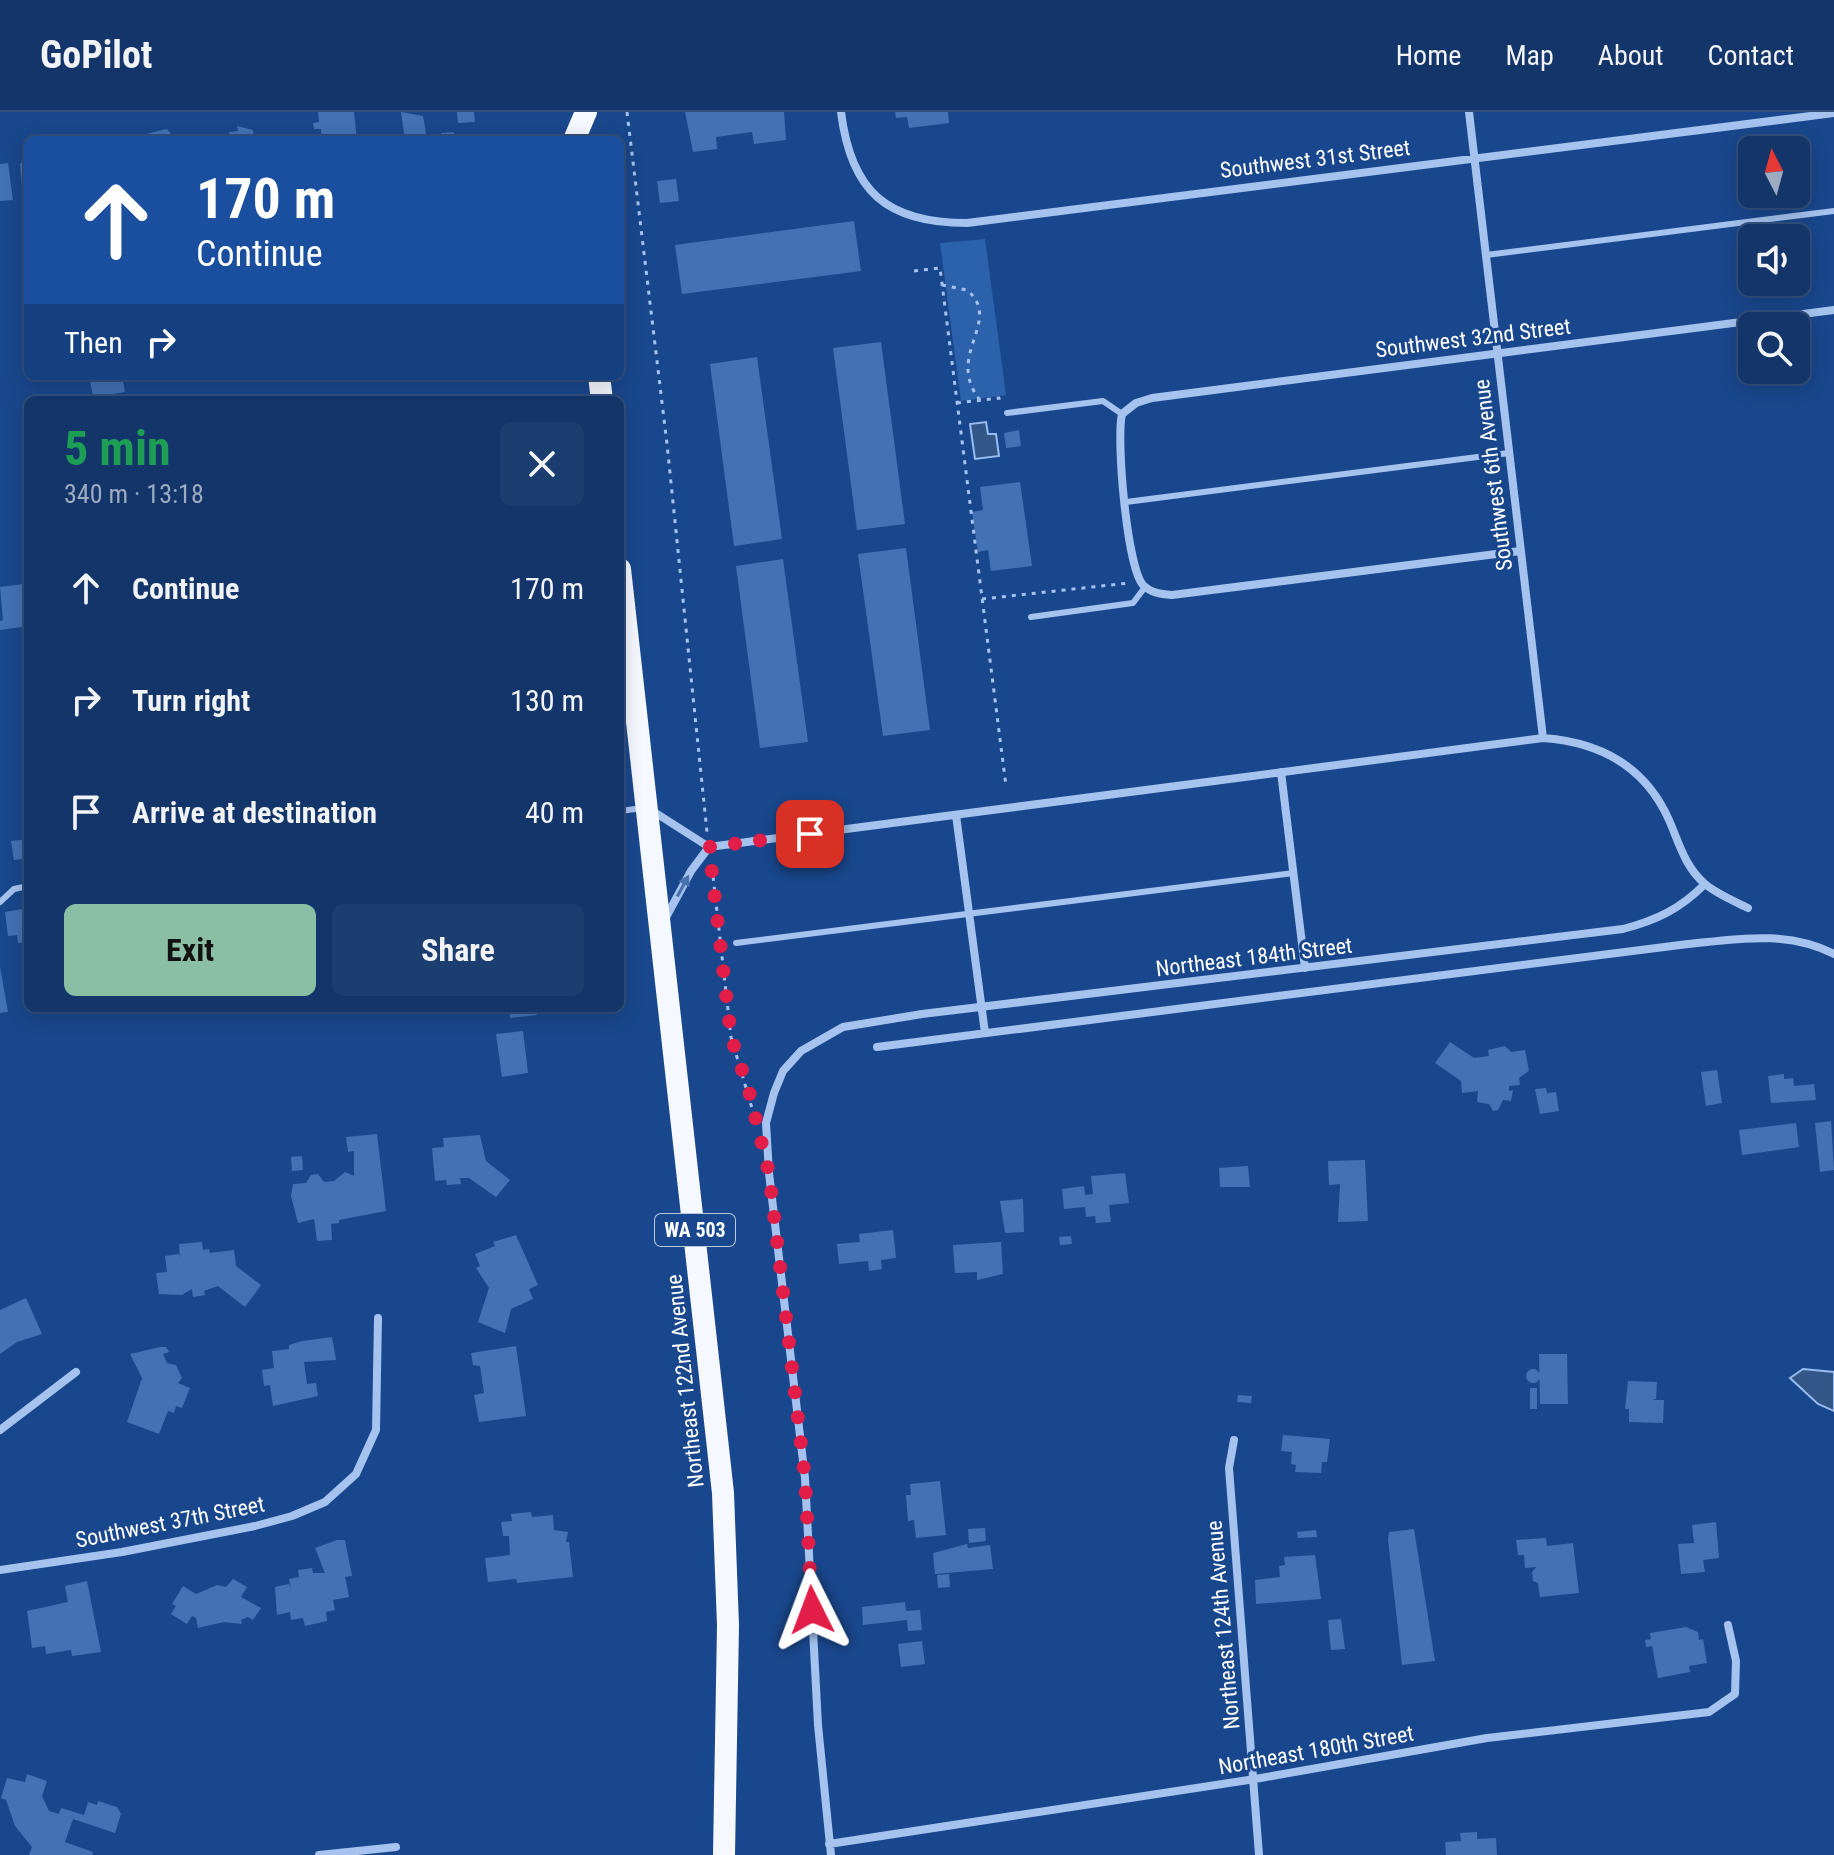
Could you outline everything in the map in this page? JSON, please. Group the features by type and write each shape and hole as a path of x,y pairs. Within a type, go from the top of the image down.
{"highway":[{"path":"571,112 574,136"},
{"path":"576,136 586,112"},
{"name":"Northeast 122nd Avenue","path":"624,629 661,928 723,1493 728,1625 724,1855"}],"street":[{"name":"Southwest 31st Street","path":"841,112 844,137 858,174 876,199 915,219 940,223 967,223 1834,113"},
{"name":"Southwest 6th Avenue","path":"1469,112 1543,738"},
{"name":"Southwest 32nd Street","path":"1122,414 1136,403 1152,398 1834,310"},
{"path":"1122,414 1118,444 1134,567 1145,587 1157,594 1172,595 1520,551"},
{"path":"647,807 682,833 709,847 1543,738 1589,745 1627,765 1659,800 1677,843 1705,884 1748,908"},
{"path":"1281,772 1305,968"},
{"path":"956,815 985,1033"},
{"path":"661,928 691,871 709,847"},
{"name":"Northeast 184th Street","path":"829,1844 818,1725 805,1478 769,1173 766,1123 783,1071 801,1051 843,1027 981,1006 1623,929 1666,915 1684,905 1705,884"},
{"name":"Northeast 184th Street","path":"877,1047 1688,944 1779,937 1813,943 1834,954"},
{"name":"Southwest 37th Street","path":"0,1570 122,1552 255,1526 292,1516 341,1490 356,1474 376,1430 378,1318"},
{"path":"0,1430 76,1372"},
{"name":"Northeast 124th Avenue","path":"1234,1440 1229,1468 1259,1855"},
{"name":"Northeast 180th Street","path":"829,1844 1255,1779 1487,1738 1709,1712 1735,1694 1736,1661 1728,1625"},
{"path":"829,1844 831,1855"},
{"path":"319,1855 399,1851"}],"lane":[{"path":"1486,255 1834,211"},
{"path":"1007,413 1103,401 1122,414"},
{"path":"1126,502 1509,453"},
{"path":"1031,617 1133,603 1145,587"},
{"path":"624,810 647,807"},
{"path":"736,943 1294,873"},
{"path":"0,902 14,889 24,887"}],"path":[{"path":"627,112 667,444 731,1037 755,1120"},
{"path":"914,271 940,268 1006,786"},
{"path":"942,285 967,290 980,306 981,320 967,361 968,379 980,400"},
{"path":"982,599 1124,581 1145,587"}],"shaded area":[{"path":"985,239 1006,395 961,401 940,243"},
{"path":"986,422 988,434 996,434 999,456 975,459 970,424"},
{"path":"1803,1369 1834,1372 1834,1411 1818,1404 1790,1378"}],"building":[{"path":"318,112 354,112 357,136 322,136 321,129 314,129 313,123 319,122"},
{"path":"401,112 423,116 426,136 404,136"},
{"path":"457,112 474,112 475,122 458,123"},
{"path":"685,112 784,112 786,140 754,144 752,132 716,137 717,149 693,152"},
{"path":"895,112 948,112 949,123 909,128 907,117 896,118"},
{"path":"237,126 253,130 254,136 230,136 229,132 238,131"},
{"path":"167,129 172,135 183,136 146,136"},
{"path":"453,132 457,136 441,136 441,133"},
{"path":"24,160 22,185 20,164"},
{"path":"8,163 13,200 0,201 0,164"},
{"path":"676,179 679,201 660,203 657,181"},
{"path":"854,221 861,271 682,294 675,245"},
{"path":"881,342 905,524 857,530 833,348"},
{"path":"757,357 782,539 734,546 710,364"},
{"path":"90,380 123,380 125,392 93,396"},
{"path":"1019,430 1021,446 1006,448 1004,433"},
{"path":"1020,482 1032,566 991,571 988,550 978,552 972,512 983,510 980,487"},
{"path":"906,548 930,730 883,736 858,554"},
{"path":"783,559 808,742 760,748 736,566"},
{"path":"24,584 24,627 0,630 0,621 3,620 0,587"},
{"path":"24,839 24,859 14,860 11,841"},
{"path":"24,909 24,942 18,943 17,935 8,936 5,912"},
{"path":"0,967 8,1012 0,1013"},
{"path":"509,1012 537,1012 537,1015 510,1018"},
{"path":"523,1031 528,1073 502,1077 496,1034"},
{"path":"1450,1042 1474,1058 1489,1056 1488,1050 1505,1046 1511,1052 1525,1050 1529,1071 1519,1078 1520,1085 1509,1086 1509,1091 1513,1090 1511,1101 1503,1100 1498,1110 1493,1111 1489,1104 1477,1102 1478,1091 1462,1093 1461,1081 1435,1063"},
{"path":"1717,1070 1722,1103 1706,1106 1701,1072"},
{"path":"1784,1074 1784,1079 1793,1078 1794,1086 1814,1084 1816,1100 1771,1103 1768,1076"},
{"path":"1546,1088 1547,1093 1556,1092 1559,1111 1540,1114 1535,1089"},
{"path":"1831,1121 1834,1170 1820,1172 1815,1123"},
{"path":"1796,1123 1799,1147 1742,1155 1739,1130"},
{"path":"377,1134 386,1211 339,1220 339,1223 331,1224 332,1240 317,1241 314,1219 298,1223 291,1196 293,1184 306,1183 311,1175 318,1174 324,1182 334,1181 345,1172 354,1176 354,1151 348,1152 346,1137"},
{"path":"480,1135 486,1161 510,1180 496,1197 469,1178 460,1178 461,1184 447,1185 446,1180 435,1181 432,1148 444,1147 443,1138"},
{"path":"302,1156 303,1170 292,1171 291,1157"},
{"path":"1365,1160 1368,1221 1338,1222 1340,1184 1329,1185 1328,1161"},
{"path":"1248,1166 1250,1187 1220,1187 1219,1168"},
{"path":"1125,1173 1129,1203 1109,1205 1111,1222 1096,1223 1095,1216 1086,1217 1085,1207 1064,1209 1062,1189 1084,1186 1085,1195 1093,1194 1091,1176"},
{"path":"1023,1199 1024,1232 1005,1233 1000,1201"},
{"path":"893,1230 896,1258 881,1260 882,1269 869,1271 868,1261 839,1264 837,1244 860,1242 859,1234"},
{"path":"516,1235 538,1285 529,1289 533,1299 511,1309 505,1333 478,1322 489,1288 476,1268 480,1266 475,1254 495,1246 493,1242"},
{"path":"1071,1236 1072,1244 1060,1245 1059,1237"},
{"path":"202,1242 203,1250 209,1249 210,1253 234,1250 236,1266 261,1285 245,1307 218,1286 204,1291 205,1295 193,1297 192,1289 182,1295 159,1294 156,1273 167,1272 165,1256 179,1254 180,1258 179,1244"},
{"path":"1001,1242 1003,1274 977,1280 977,1272 955,1273 953,1245"},
{"path":"26,1298 42,1334 17,1342 0,1354 0,1310"},
{"path":"332,1337 336,1360 304,1362 307,1384 316,1383 318,1396 273,1406 270,1385 264,1386 262,1370 274,1368 272,1351 289,1349 289,1345 302,1341"},
{"path":"516,1346 526,1416 479,1422 474,1395 484,1393 480,1366 473,1365 471,1353"},
{"path":"166,1347 169,1352 163,1354 167,1363 176,1365 182,1378 178,1383 190,1388 182,1408 176,1406 174,1413 168,1411 159,1434 127,1422 142,1378 130,1354"},
{"path":"1539,1354 1567,1354 1568,1404 1540,1404"},
{"path":"1533,1369 1540,1376 1533,1383 1526,1376"},
{"path":"1628,1381 1657,1382 1656,1399 1652,1400 1664,1400 1663,1423 1629,1422 1629,1409 1625,1409"},
{"path":"1530,1388 1537,1388 1537,1409 1530,1409"},
{"path":"1238,1395 1252,1396 1251,1403 1237,1402"},
{"path":"1283,1435 1330,1439 1327,1462 1322,1462 1321,1473 1295,1472 1296,1465 1291,1464 1292,1452 1281,1451"},
{"path":"940,1481 946,1535 916,1538 914,1520 908,1521 906,1495 911,1495 910,1484"},
{"path":"531,1512 532,1517 553,1515 554,1530 568,1532 566,1542 569,1542 573,1577 517,1583 516,1579 488,1582 485,1558 510,1555 509,1536 503,1536 501,1522 512,1521 511,1514"},
{"path":"1716,1522 1719,1558 1703,1560 1705,1572 1681,1574 1678,1544 1694,1543 1692,1525"},
{"path":"985,1528 986,1541 969,1543 968,1529"},
{"path":"1414,1529 1435,1661 1402,1665 1388,1540 1389,1532"},
{"path":"1316,1530 1317,1537 1298,1538 1297,1532"},
{"path":"1546,1538 1547,1546 1573,1543 1579,1593 1540,1597 1538,1583 1533,1581 1532,1572 1536,1567 1525,1568 1524,1555 1518,1555 1516,1540"},
{"path":"345,1540 352,1576 345,1577 349,1597 333,1600 335,1610 326,1612 327,1621 305,1626 303,1618 291,1620 290,1612 277,1615 275,1587 289,1584 291,1588 289,1579 299,1577 298,1570 312,1568 313,1573 325,1573 315,1548"},
{"path":"967,1544 968,1548 990,1545 993,1569 935,1574 933,1553"},
{"path":"1315,1555 1321,1599 1256,1604 1255,1580 1280,1577 1279,1566 1285,1565 1284,1557"},
{"path":"949,1574 950,1587 938,1588 937,1575"},
{"path":"233,1579 247,1587 241,1597 261,1608 253,1620 248,1617 241,1620 242,1624 224,1622 198,1628 196,1618 192,1616 187,1624 171,1614 176,1606 172,1604 183,1586 196,1594 217,1585 226,1587"},
{"path":"87,1581 101,1652 72,1656 71,1650 46,1654 45,1646 32,1648 27,1611 68,1602 65,1586"},
{"path":"905,1602 906,1611 920,1610 922,1630 908,1631 907,1620 863,1625 862,1607"},
{"path":"1341,1619 1345,1649 1331,1650 1328,1620"},
{"path":"1686,1627 1698,1632 1699,1640 1703,1639 1707,1663 1689,1666 1690,1672 1658,1678 1652,1646 1646,1647 1645,1640 1651,1639 1650,1633"},
{"path":"922,1641 925,1664 901,1667 898,1644"},
{"path":"27,1774 47,1781 42,1796 49,1811 59,1814 61,1808 84,1815 88,1802 97,1805 98,1801 117,1807 121,1814 115,1833 73,1819 65,1842 93,1852 92,1855 29,1855 32,1847 15,1826 6,1800 1,1798 7,1778 25,1782"},
{"path":"1477,1832 1477,1839 1496,1838 1497,1855 1446,1855 1445,1842 1461,1841 1460,1833"}],"route":[{"path":"810,834 709,847 731,1037 749,1091 769,1173 805,1478 812,1610"}]}
